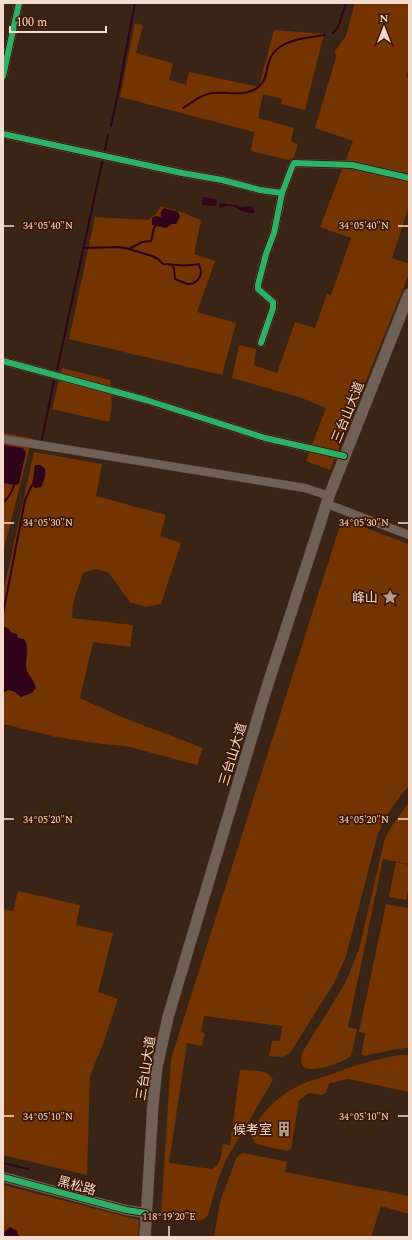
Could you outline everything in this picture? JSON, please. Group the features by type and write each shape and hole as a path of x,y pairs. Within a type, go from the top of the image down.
{"main road":[{"name":"三台山大道","path":"145,1237 153,1104 157,1067 168,1017 266,690 328,500 344,456 409,294"}],"street":[{"path":"3,76 19,3"},
{"path":"3,134 182,173 222,180 260,190 282,193"},
{"path":"261,343 273,308 273,302 258,289 258,285 266,254 274,233 282,193 294,163 352,165 409,178"},
{"path":"3,361 146,400 265,438 344,456"},
{"path":"3,439 297,487 409,535"},
{"name":"黑松路","path":"3,1177 126,1210 146,1213"}],"shaded area":[{"path":"355,3 409,3 409,68 406,77 409,78 409,206 392,258 409,264 409,274 330,470 306,461 326,408 299,397 232,378 239,345 256,349 254,365 277,373 295,322 315,328 327,294 331,295 351,238 320,227 353,141 315,128 336,57 335,51 346,36"},
{"path":"135,23 143,25 136,53 173,63 169,80 186,85 189,72 259,87 274,30 324,34 305,110 281,104 282,99 263,94 258,118 294,128 291,141 298,144 294,157 289,160 251,151 254,132 120,97"},
{"path":"203,197 216,199 217,203 215,206 202,205"},
{"path":"220,203 240,207 251,206 255,211 254,213 249,213 231,206 221,208 219,206"},
{"path":"161,206 201,220 194,254 215,261 197,312 236,323 222,375 69,339 95,217 148,220 156,214"},
{"path":"164,208 178,212 180,217 176,224 172,224 166,228 152,225 152,218 155,216 161,217 161,212"},
{"path":"62,368 110,380 112,405 109,422 52,409"},
{"path":"3,433 32,438 3,553"},
{"path":"3,445 23,448 26,452 19,484 14,485 3,483"},
{"path":"34,452 102,464 96,496 166,515 160,536 181,543 161,604 146,607 130,602 108,572 96,569 84,572 74,600 72,618 133,625 130,647 93,642 80,698 124,718 203,748 197,765 126,746 56,737 3,724 3,593"},
{"path":"35,465 40,465 45,469 45,472 41,487 35,488 32,485"},
{"path":"342,519 409,544 409,786 390,810 377,837 346,956 334,983 290,1053 277,1057 269,1056 272,1041 280,1041 282,1026 204,1016 201,1032 205,1033 202,1045 187,1043 169,1163 212,1169 215,1167 219,1162 223,1144 230,1145 240,1070 264,1072 271,1076 273,1080 226,1160 218,1180 208,1215 204,1219 198,1221 161,1213 171,1059"},
{"path":"3,627 9,629 12,633 17,634 18,638 24,639 26,643 26,667 36,688 32,693 21,697 15,692 8,690 3,693"},
{"path":"409,802 409,864 383,859 348,1027 357,1029 351,1056 327,1067 311,1069 303,1067 301,1061 302,1053 344,985 359,949 385,838"},
{"path":"396,862 409,865 409,887 406,900 389,897"},
{"path":"18,891 80,905 76,925 113,933 98,992 118,999 103,1044 90,1076 87,1175 3,1155 3,909 13,911"},
{"path":"386,904 409,908 409,1048 364,1056 362,1052 365,1033 359,1032"},
{"path":"400,1055 409,1055 409,1092 349,1079 329,1083 326,1092 322,1095 309,1093 299,1100 291,1149 287,1151 259,1145 254,1141 252,1137 253,1132 262,1115 274,1102 288,1092 309,1081 355,1066"},
{"path":"244,1153 287,1162 285,1172 409,1196 409,1214 381,1206 371,1237 214,1237 220,1202 236,1159 240,1154"},
{"path":"3,1185 139,1220 138,1237 3,1237"},
{"path":"10,1227 16,1230 20,1237 3,1237 5,1231"}],"waterway":[{"path":"111,126 135,3"},
{"path":"333,33 338,27 346,3"},
{"path":"183,108 198,98 208,94 243,93 254,90 265,78 270,60 276,50 289,42 303,38 325,35"},
{"path":"104,154 108,135"},
{"path":"57,370 103,158"},
{"path":"129,249 142,242 151,241 156,225"},
{"path":"83,248 119,247 152,256 163,264 168,264 172,264 181,265 199,264 201,271 200,277 196,282 191,284 175,279 174,268 171,264"},
{"path":"42,439 54,380"},
{"path":"3,502 9,497 14,485"},
{"path":"3,614 25,500 32,485"},
{"path":"3,1163 28,1169"}],"cycle path":[{"path":"3,76 19,3"},
{"path":"3,134 182,173 222,180 260,190 282,193"},
{"path":"261,343 273,308 273,302 258,289 258,285 266,254 274,233 282,193 294,163 352,165 409,178"},
{"path":"3,361 146,400 265,438 344,456"},
{"path":"3,1177 126,1210 146,1213"}],"place":[{"name":"峰山","path":"390,597"},
{"name":"候考室","path":"284,1129"}]}
